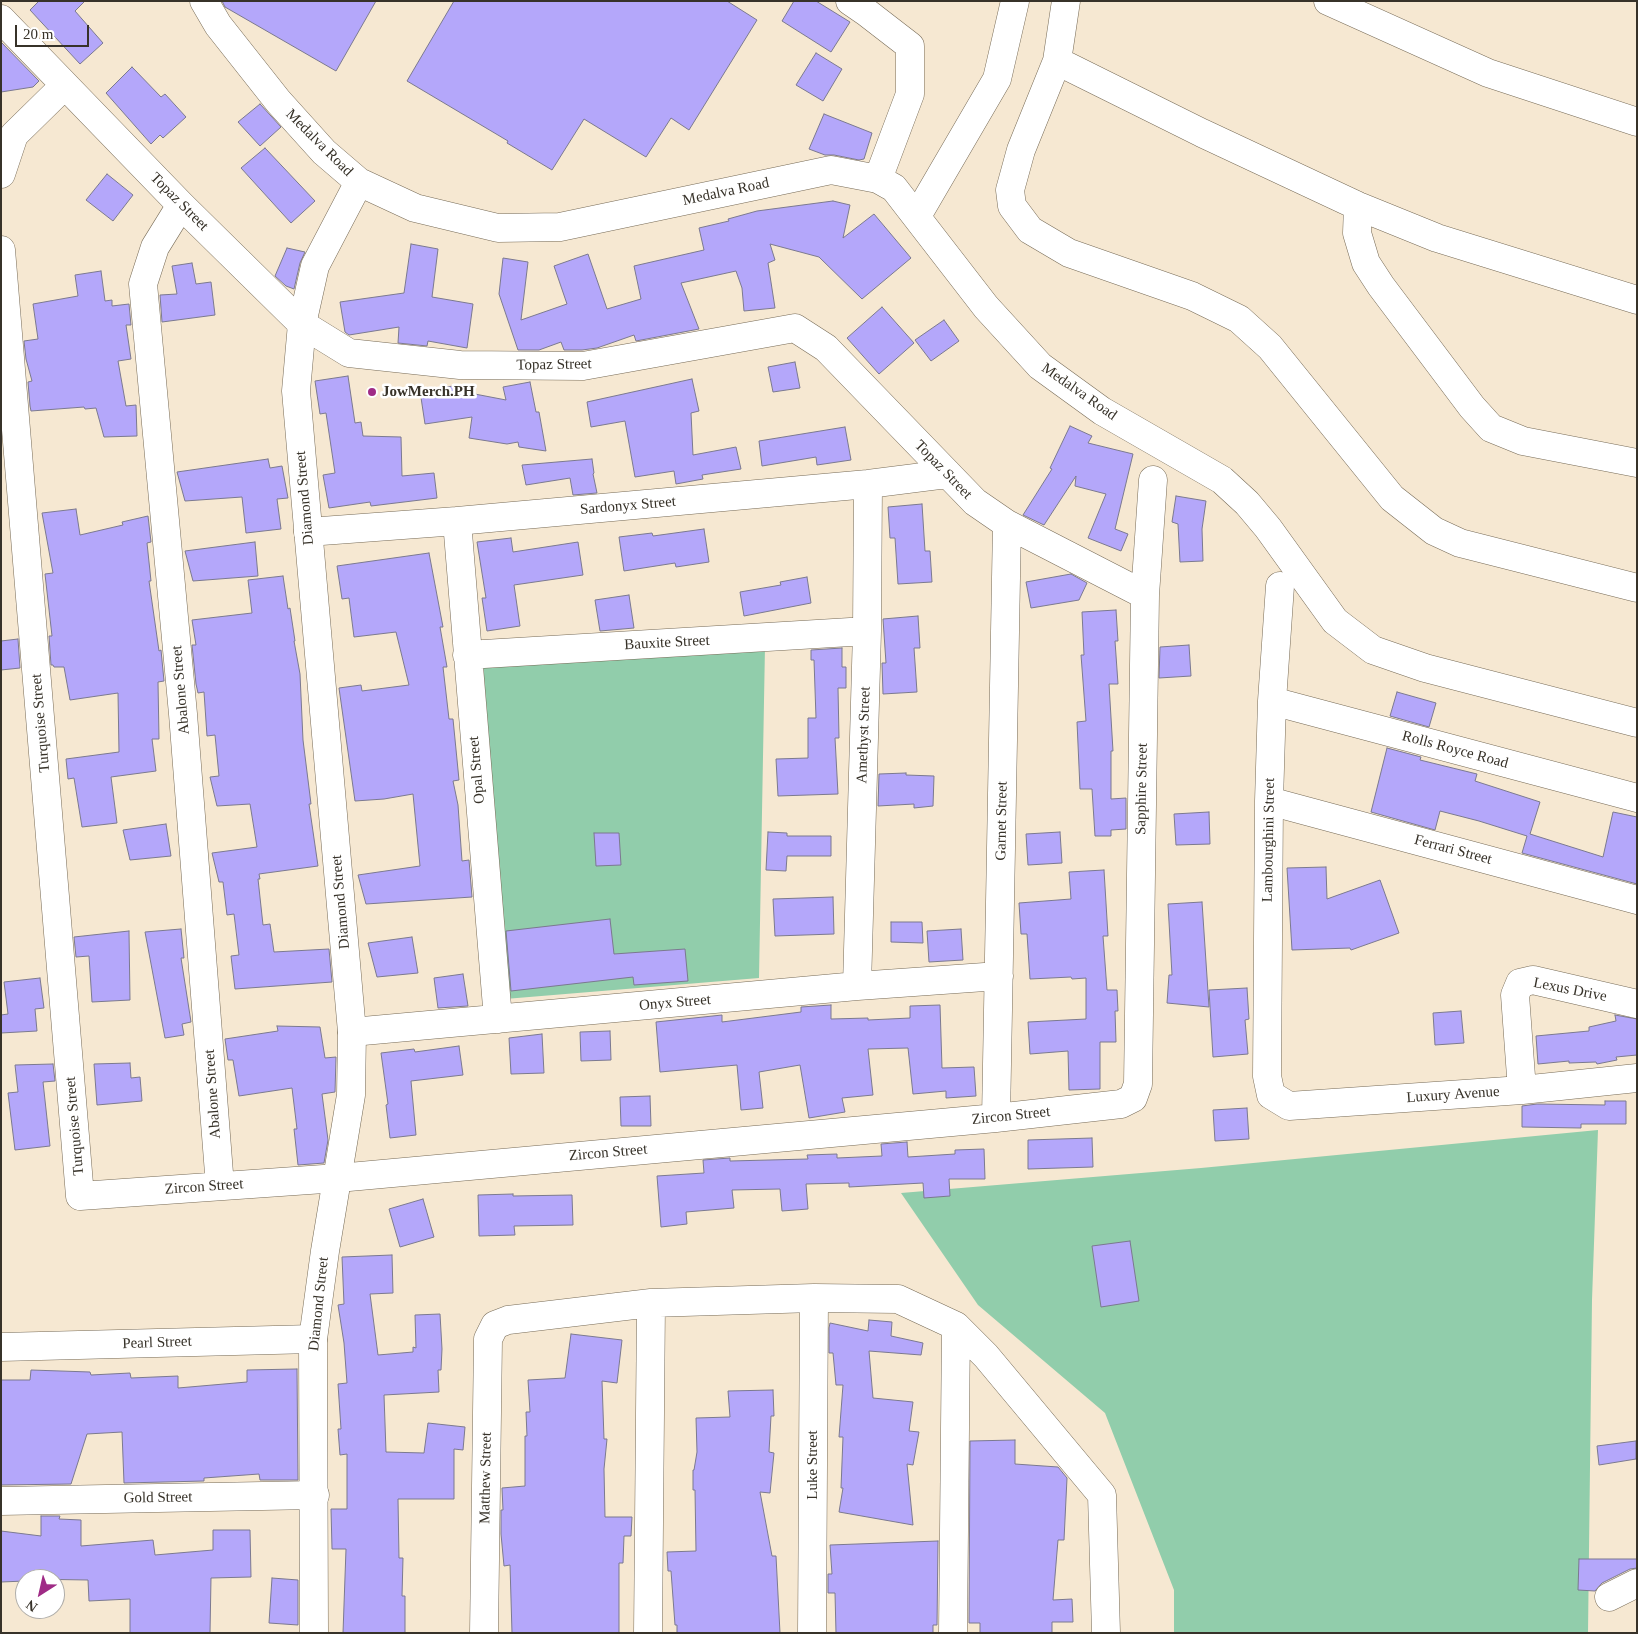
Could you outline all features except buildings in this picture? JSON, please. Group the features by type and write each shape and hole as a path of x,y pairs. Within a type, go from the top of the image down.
{"street":[{"name":"Medalva Road","path":"204,1 218,26 278,101 324,152 360,182 415,208 498,228 560,227 831,170 878,179 894,188 986,307 1040,366 1102,411 1222,480 1268,528 1335,621 1373,650 1425,668 1637,723"},
{"path":"850,1 910,46 910,94 878,179"},
{"path":"917,216 997,78 1015,1"},
{"path":"1066,1 1057,61 1021,150 1010,190 1012,206 1030,230 1069,253 1192,296 1239,320 1270,346 1392,498 1434,531 1460,544 1637,588"},
{"path":"1328,1 1488,73 1637,122"},
{"name":"Topaz Street","path":"1,19 64,86 302,324 349,353 460,365 583,366 794,328 826,348 974,502 1007,524 1145,595"},
{"path":"1057,61 1202,134 1358,206 1437,238 1637,300"},
{"path":"1,174 14,135 64,86"},
{"name":"Diamond Street","path":"314,1633 313,1338 325,1251 351,1095 352,1032 296,391 302,324 315,266 360,182"},
{"name":"Abalone Street","path":"181,204 155,247 143,284 184,724 220,1186"},
{"path":"1358,206 1357,233 1366,263 1432,354 1491,428 1523,441 1637,463"},
{"name":"Turquoise Street","path":"1,250 80,1196"},
{"name":"Sardonyx Street","path":"308,532 457,522 868,484 947,474"},
{"name":"Sapphire Street","path":"1134,1098 1138,1084 1145,595 1153,480"},
{"name":"Amethyst Street","path":"856,986 867,632 868,484"},
{"name":"Opal Street","path":"457,522 498,1019"},
{"name":"Garnet Street","path":"996,1118 1007,524"},
{"name":"Lambourghini Street","path":"1271,1095 1267,1076 1269,801 1272,701 1280,586"},
{"name":"Bauxite Street","path":"467,655 867,632"},
{"name":"Rolls Royce Road","path":"1272,701 1637,798"},
{"name":"Ferrari Street","path":"1269,801 1637,900"},
{"name":"Onyx Street","path":"352,1032 856,986 999,976"},
{"name":"Lexus Drive","path":"1522,1090 1515,995 1520,983 1534,980 1637,1004"},
{"name":"Luxury Avenue","path":"1271,1095 1289,1106 1522,1090 1637,1078"},
{"name":"Zircon Street","path":"80,1196 338,1178 996,1118 1121,1104 1134,1098"},
{"path":"648,1633 650,1303 814,1298 898,1299 956,1326 986,1356 1102,1495 1106,1633"},
{"name":"Luke Street","path":"812,1633 814,1298"},
{"name":"Matthew Street","path":"484,1633 488,1338 495,1325 508,1320 650,1303"},
{"path":"953,1633 956,1326"},
{"name":"Pearl Street","path":"1,1347 313,1338"},
{"name":"Gold Street","path":"1,1501 315,1495"},
{"path":"1609,1597 1637,1583"}],"green space":[{"path":"765,646 759,978 505,999 475,665"},
{"path":"1598,1130 1592,1300 1588,1633 1174,1633 1174,1590 1105,1413 978,1305 901,1193 1201,1168"}],"place":[{"name":"JowMerch.PH","path":"372,392"}]}
